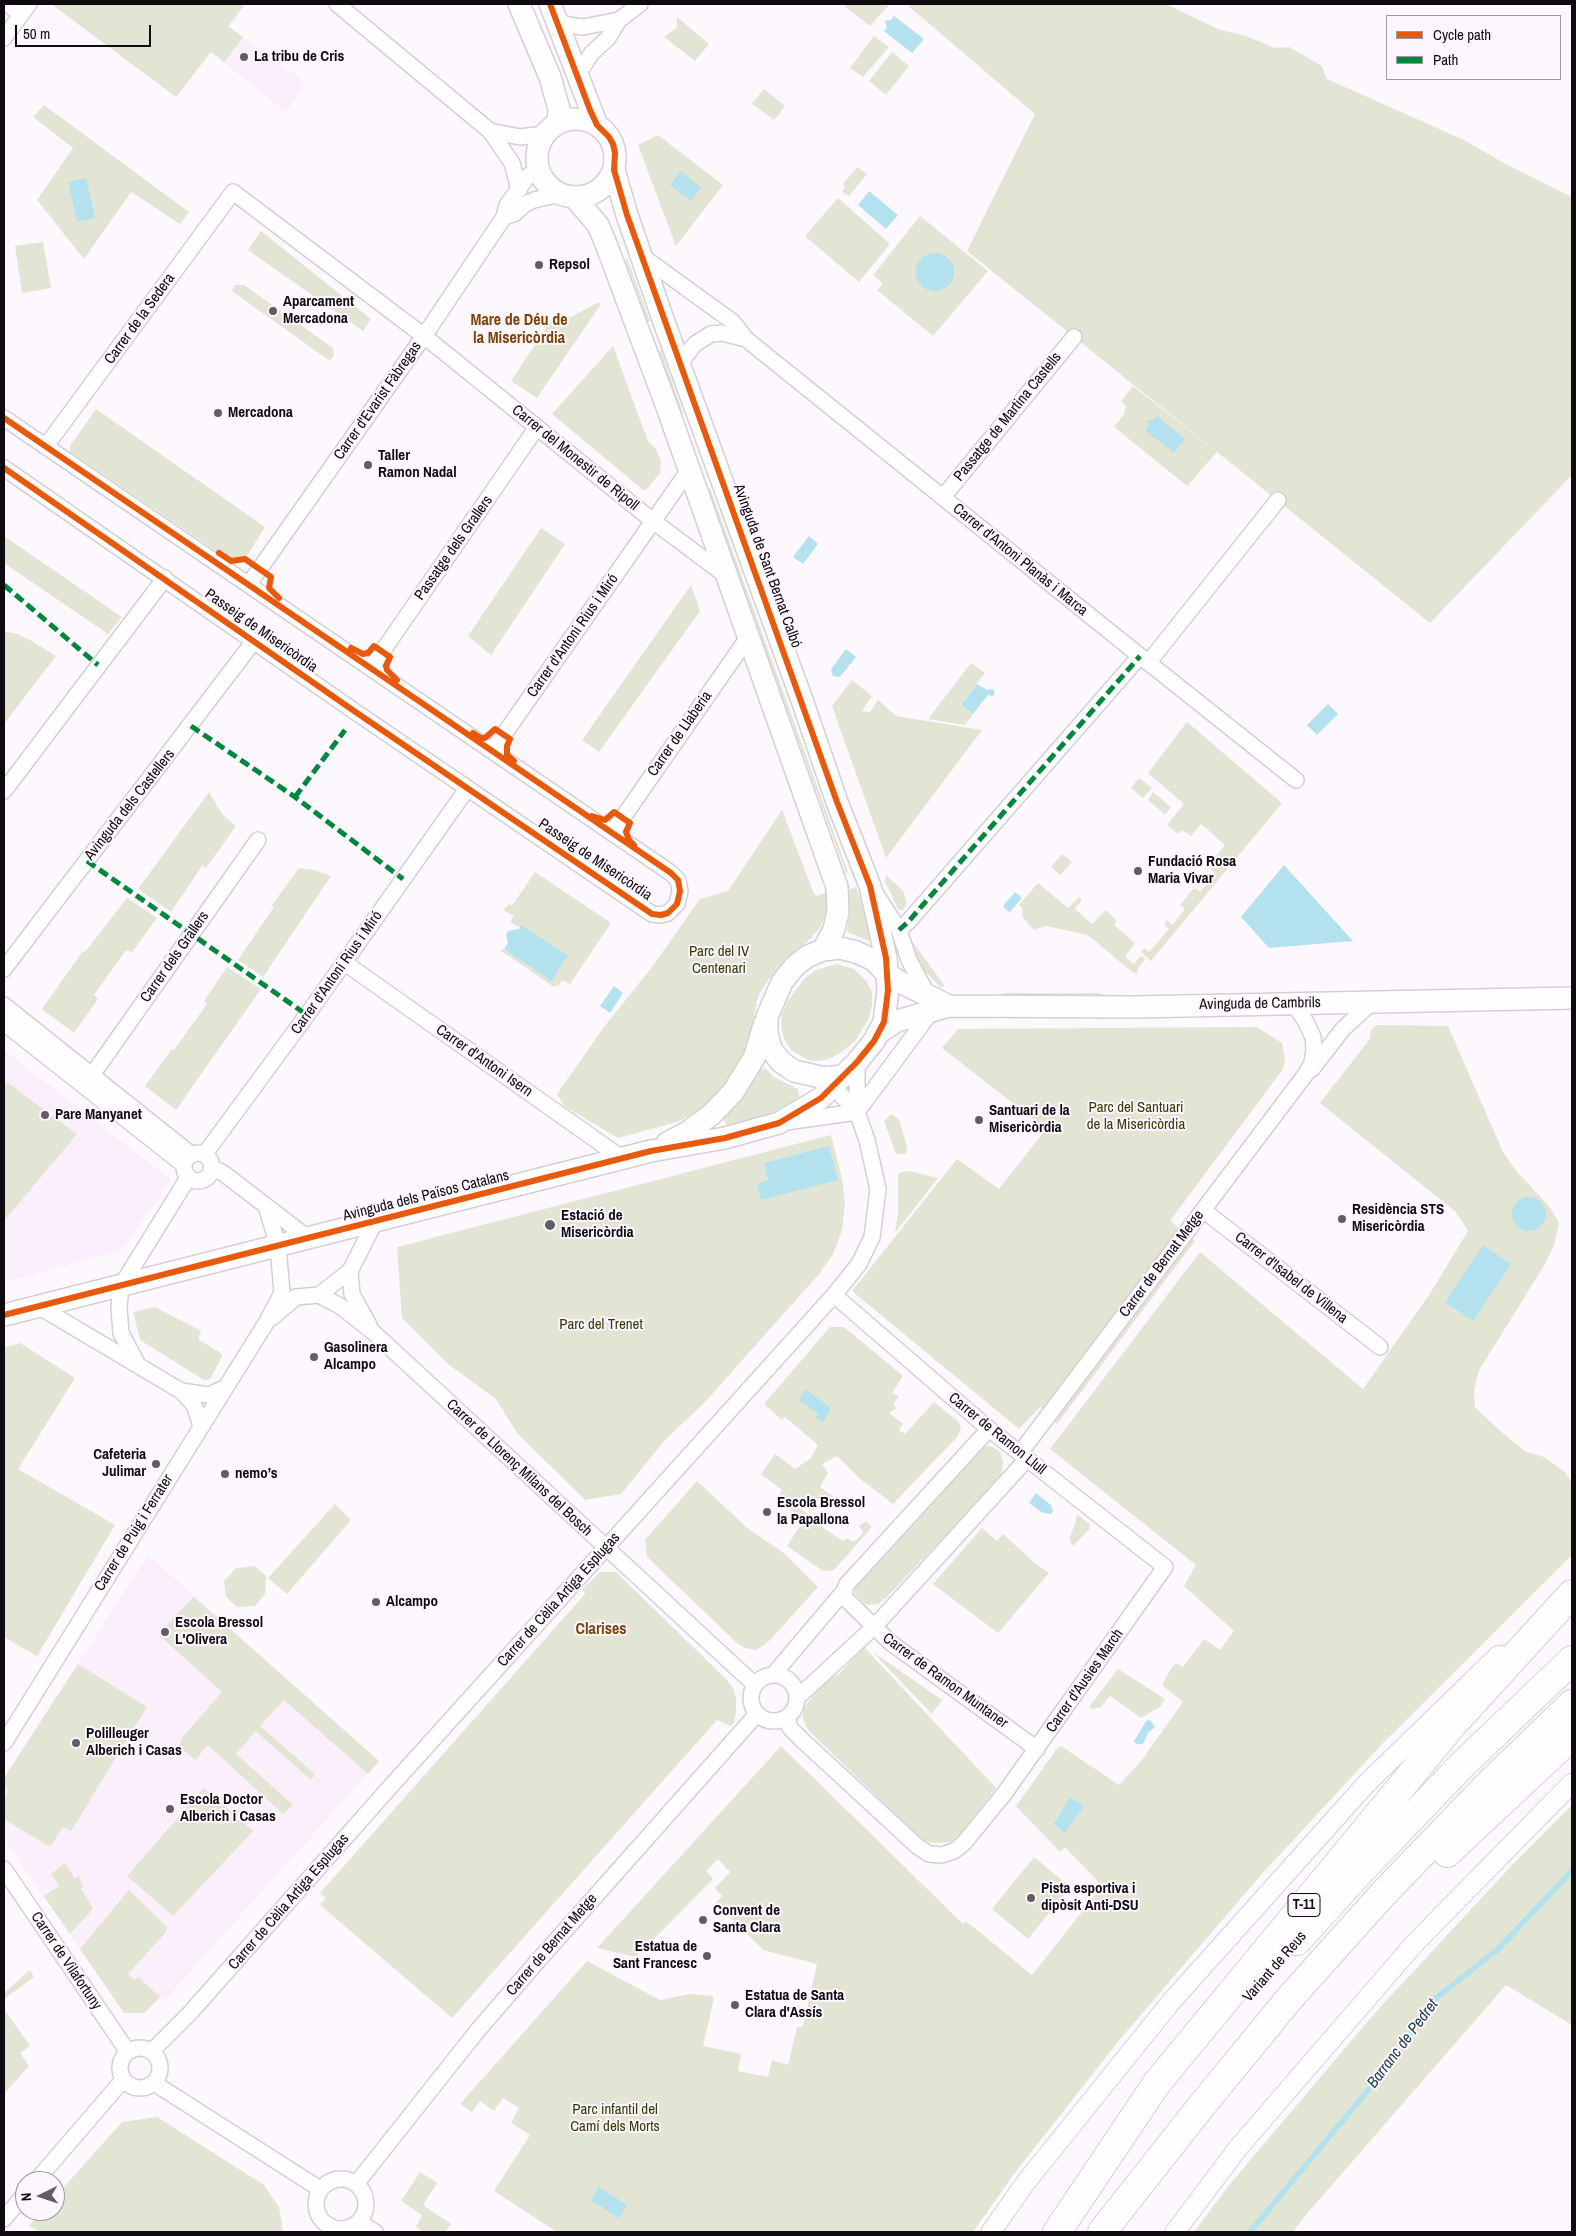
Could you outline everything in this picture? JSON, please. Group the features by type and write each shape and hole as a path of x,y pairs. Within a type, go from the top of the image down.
{"highway":[{"name":"T-11","path":"1057,2232 1157,2083 1453,1724 1572,1594"},
{"name":"Variant de Reus","path":"1064,2232 1170,2091 1262,1981 1346,1886 1462,1765 1572,1660"},
{"path":"1102,2232 1199,2109 1290,1999 1383,1894 1490,1783 1572,1704"},
{"path":"1199,2109 1447,1852 1572,1736"}],"main road":[{"path":"519,4 550,77 559,109 552,129 539,148 538,165 549,186 567,195 585,209 602,233 728,577 837,887 838,912 834,929 824,950"},
{"path":"553,12 597,125"},
{"path":"552,129 574,119 589,121 597,125 613,144 615,153 614,170 601,188 588,195 567,195"},
{"name":"Avinguda de Sant Bernat Calbó","path":"614,170 680,363 870,886 883,940 888,974"},
{"path":"888,974 887,1006 884,1022 858,1062 833,1080 794,1071 781,1062 771,1049 767,1033 767,1017 782,982 795,966 808,956 824,950 840,948 856,952 874,960 888,974 936,1005"},
{"name":"Avinguda de Cambrils","path":"936,1005 1135,1007 1572,998"},
{"path":"877,1034 896,1021 936,1005"},
{"name":"Avinguda dels Països Catalans","path":"651,1151 711,1115 732,1092 754,1058 767,1017"},
{"name":"Avinguda dels Països Catalans","path":"4,1315 651,1151 725,1138 779,1123 821,1098 833,1080"}],"street":[{"path":"4,38 25,9 8,4"},
{"path":"337,4 490,131 507,152 515,170 519,190"},
{"path":"577,76 591,54 608,38 619,20 640,4"},
{"path":"553,12 568,25 583,27 619,20"},
{"path":"490,131 520,137 552,129"},
{"path":"507,152 524,161 538,165"},
{"name":"Carrer d'Evarist Fàbregas","path":"249,584 424,336 504,216 507,205 538,165"},
{"name":"Carrer del Monestir de Ripoll","path":"234,192 424,336 653,521 728,577"},
{"name":"Carrer de la Sedera","path":"46,446 234,192"},
{"name":"Carrer d'Evarist Fàbregas","path":"504,216 514,214 524,204 534,200 567,195"},
{"name":"Carrer d'Antoni Planàs i Marca","path":"642,256 736,324 746,339 1296,780"},
{"name":"Carrer d'Antoni Planàs i Marca","path":"680,363 695,344 710,334 722,333 746,339"},
{"name":"Passatge de Martina Castells","path":"943,498 1074,337"},
{"name":"Passeig de Misericòrdia","path":"4,418 492,750 678,880 680,891 677,904 668,913 661,915 652,914 467,789 4,468"},
{"name":"Passatge dels Grallers","path":"371,668 537,427"},
{"name":"Carrer d'Antoni Rius i Miró","path":"492,750 689,470"},
{"path":"899,930 1144,660 1278,500"},
{"path":"4,791 165,578"},
{"name":"Carrer de Llaberia","path":"612,833 749,636"},
{"name":"Avinguda dels Castellers","path":"4,969 254,641"},
{"name":"Carrer d'Antoni Rius i Miró","path":"121,1286 196,1164 344,963 467,789"},
{"name":"Carrer dels Grallers","path":"92,1075 258,840"},
{"name":"Avinguda de Sant Bernat Calbó","path":"870,886 899,930 909,960 936,1005"},
{"name":"Carrer d'Antoni Isern","path":"344,963 623,1159"},
{"name":"Carrer de Bernat Metge","path":"797,1698 874,1627 1024,1456 1203,1210 1305,1075 1312,1063 1313,1037 1306,1022 1293,1003"},
{"name":"Carrer de Bernat Metge","path":"1305,1075 1315,1066 1343,1029 1372,1003"},
{"path":"857,1112 936,1005"},
{"path":"4,1006 92,1075 196,1164"},
{"path":"4,1023 196,1164 223,1173 308,1238"},
{"name":"Carrer de Cèlia Artiga Esplugas","path":"857,1112 858,1062"},
{"name":"Carrer de Cèlia Artiga Esplugas","path":"151,2052 190,2014 384,1794 834,1295 859,1264 872,1237 878,1189 867,1140 857,1112 833,1080"},
{"name":"Avinguda dels Països Catalans","path":"779,1123 857,1112"},
{"name":"Carrer de Puig i Ferrater","path":"4,1743 266,1323 282,1293 278,1246 266,1206"},
{"name":"Carrer d'Isabel de Villena","path":"1203,1210 1380,1347"},
{"name":"Carrer de Puig i Ferrater","path":"266,1323 296,1297 319,1294 350,1271 375,1222"},
{"name":"Carrer de Llorenç Milans del Bosch","path":"350,1271 352,1294 372,1331"},
{"path":"121,1286 119,1308 121,1334 138,1365"},
{"name":"Carrer de Llorenç Milans del Bosch","path":"319,1294 340,1306 372,1331 755,1686"},
{"name":"Carrer de Ramon Llull","path":"834,1295 989,1429 1165,1567"},
{"path":"38,1306 181,1391 213,1406"},
{"path":"181,1391 208,1395 224,1388"},
{"path":"181,1391 194,1405 201,1426"},
{"path":"773,1675 787,1679 796,1691 797,1698 792,1712 786,1717 775,1721 768,1720 758,1714 751,1700 755,1686 760,1680 773,1675 845,1588 989,1429"},
{"name":"Carrer d'Ausies March","path":"786,1717 790,1728 802,1740 916,1846 929,1854 942,1855 954,1851 964,1843 1004,1794 1165,1567"},
{"path":"991,2232 1026,2182 1170,2002 1367,1784 1572,1585"},
{"name":"Carrer de Ramon Muntaner","path":"845,1588 845,1598 898,1648 1037,1749"},
{"name":"Carrer de Bernat Metge","path":"356,2184 518,1983 758,1714"},
{"path":"1175,2232 1238,2148 1414,1944 1572,1783"},
{"name":"Carrer de Vilafortuny","path":"4,1869 128,2052"},
{"path":"136,2048 151,2052 156,2056 160,2069 154,2083 146,2088 138,2089 123,2080 120,2066 128,2052 136,2048"},
{"path":"45,2171 123,2080"},
{"path":"154,2083 320,2189"},
{"path":"341,2179 356,2184 365,2198 366,2206 359,2222 354,2226 340,2230 324,2229 316,2212 316,2196 320,2189 326,2184 341,2179"},
{"path":"4,2218 15,2205"},
{"path":"359,2222 375,2232"}],"shaded area":[{"name":"La tribu de Cris","path":"150,4 246,4 229,27 306,83 286,112"},
{"name":"Pare Manyanet","path":"4,1050 171,1180 121,1251 4,1282"},
{"name":"Escola Doctor Alberich i Casas","path":"148,1555 379,1761 165,2000 160,1997 144,2013 124,2013 4,1839 4,1778"}],"green space":[{"path":"51,4 245,4 228,26 243,37 224,62 211,52 176,97"},
{"path":"842,4 890,4 870,26"},
{"path":"906,4 1166,4 1220,30 1246,36 1275,48 1289,47 1322,66 1327,79 1464,140 1502,162 1572,197 1572,475 1430,623 967,251 1035,114"},
{"path":"677,17 709,44 695,61 664,37 677,27"},
{"path":"874,36 889,47 863,77 850,68"},
{"path":"892,52 909,66 886,95 869,81"},
{"path":"764,89 785,106 774,120 752,104"},
{"path":"44,105 189,212 180,224 131,192 84,259 37,200 73,148 33,117"},
{"path":"658,135 723,185 676,246 638,145"},
{"path":"857,167 867,174 849,196 842,192 845,187 843,184"},
{"path":"838,198 890,244 859,282 805,236"},
{"path":"920,216 988,271 933,336 877,290 883,284 873,275"},
{"path":"261,231 371,319 363,331 248,250"},
{"path":"43,242 51,288 22,293 15,246"},
{"path":"627,258 650,321 648,322 625,259"},
{"path":"235,285 244,285 333,348 334,355 330,361 232,291"},
{"path":"599,302 601,304 537,398 511,381 554,316 571,317"},
{"path":"613,346 648,441 656,449 661,461 660,473 646,490 642,489 552,414"},
{"path":"661,350 683,413 681,414 658,351"},
{"path":"1133,386 1217,452 1187,486 1114,427 1124,414 1126,406 1121,401"},
{"path":"96,409 265,527 245,559 231,561 70,452 70,446"},
{"path":"710,488 848,872 846,873 707,489"},
{"path":"541,528 565,544 491,655 468,636"},
{"path":"4,536 122,617 108,634 4,563"},
{"path":"691,585 700,611 599,752 582,740"},
{"path":"4,631 30,640 56,656 4,724"},
{"path":"971,663 985,673 961,705 973,714 965,725 928,719"},
{"path":"852,680 872,696 862,711 870,712 878,700 896,716 982,730 886,858 832,706"},
{"path":"1187,722 1282,803 1151,961 1141,952 1144,948 1149,952 1169,929 1164,924 1167,920 1172,925 1185,909 1180,905 1194,888 1200,892 1215,874 1209,867 1213,863 1207,858 1209,855 1214,858 1225,845 1201,824 1191,836 1182,830 1178,834 1167,825 1184,804 1148,773"},
{"path":"1139,778 1152,788 1143,798 1131,788"},
{"path":"209,792 222,814 236,826 206,868 202,866 171,912 138,889"},
{"path":"1153,792 1171,807 1165,815 1148,800"},
{"name":"Parc del IV Centenari","path":"782,810 814,894 817,896 827,892 830,903 821,926 811,938 785,959 758,996 744,1054 733,1075 715,1097 702,1109 677,1122 618,1138 564,1106 557,1094 604,1027 652,967 700,899 728,891"},
{"path":"1062,854 1072,862 1060,875 1051,867"},
{"path":"299,868 314,870 331,876 263,977 238,960 274,907 272,905"},
{"path":"535,872 611,923 570,984 562,980 558,987 556,985 554,987 500,950 504,949 551,981 522,925 518,927 510,922 514,916 503,910 509,904 512,906"},
{"path":"886,875 903,891 906,906 903,910 898,909 885,881"},
{"path":"1038,883 1068,908 1079,897 1082,900 1075,909 1092,924 1106,910 1117,921 1114,925 1135,943 1125,957 1134,964 1141,956 1145,959 1138,968 1137,974 1088,935 1046,926 1034,930 1023,918 1022,908 1019,905"},
{"path":"856,887 872,931 869,941 847,932 850,907 848,890"},
{"path":"127,898 157,918 132,952 126,950 94,995 98,999 74,1033 42,1009 83,951 85,952"},
{"path":"912,941 944,985 941,988 919,965 911,943"},
{"path":"836,964 854,969 867,982 872,992 869,1018 855,1041 840,1053 829,1059 808,1060 791,1050 784,1039 781,1027 782,1014 787,1002 804,979 816,970"},
{"path":"227,967 261,989 176,1110 145,1086 207,1004 204,1001"},
{"path":"1004,993 1101,993 1104,995 1101,998 1002,996"},
{"name":"Parc infantil del Camí dels Morts","path":"1376,1025 1448,1026 1504,1154 1517,1172 1549,1206 1559,1223 1554,1246 1545,1264 1478,1372 1474,1393 1475,1407 1499,1430 1526,1452 1544,1457 1565,1472 1572,1483 1572,1555 1383,1743 1260,1876 1121,2038 1017,2170 973,2232 557,2232 494,2191 530,2135 511,2123 519,2108 503,2098 494,2111 480,2101 472,2112 460,2104 587,1961 660,2000 690,1994 712,1996 714,1998 703,2046 741,2054 738,2071 768,2077 772,2060 788,2065 797,2027 803,2026 817,1964 763,1950 716,1903 722,1896 715,1888 730,1872 718,1859 706,1871 713,1879 636,1957 597,1948 781,1746 963,1924 966,1921 1032,1975 1096,1894 1102,1886 1065,1847 1060,1852 1016,1806 1056,1750 1061,1746 1119,1785 1142,1760 1183,1702 1162,1685 1172,1667 1176,1663 1183,1667 1204,1639 1220,1650 1234,1631 1184,1586 1196,1565 1050,1449 1200,1252 1363,1389 1429,1295 1468,1231 1456,1212 1320,1103 1370,1039 1371,1030"},
{"name":"Parc del Santuari de la Misericòrdia","path":"1257,1027 1282,1043 1285,1060 1283,1069 1170,1221 1195,1241 1057,1424 1040,1407 1019,1429 852,1291 957,1159 999,1189 1046,1129 942,1048 958,1029"},
{"path":"759,1069 766,1069 774,1077 798,1089 799,1098 769,1114 729,1128 724,1121 724,1116 749,1088"},
{"path":"7,1082 77,1134 4,1221 4,1087"},
{"path":"891,1114 899,1119 907,1147 906,1154 896,1154 884,1121"},
{"name":"Parc del Trenet","path":"831,1135 842,1178 845,1203 842,1230 833,1254 819,1274 705,1402 665,1440 621,1494 585,1500 517,1433 496,1399 448,1364 402,1318 397,1247"},
{"path":"909,1171 938,1178 895,1233 898,1213 898,1175 901,1172"},
{"path":"155,1307 201,1331 198,1339 222,1354 210,1379 204,1380 140,1340 133,1312"},
{"path":"830,1327 844,1327 903,1376 892,1393 899,1396 893,1404 897,1408 889,1413 903,1424 899,1430 905,1434 934,1402 958,1421 961,1427 958,1436 893,1504 859,1478 837,1456 822,1464 828,1473 820,1487 833,1496 824,1502 813,1496 802,1510 815,1519 814,1522 843,1541 847,1538 854,1542 863,1533 859,1526 866,1521 872,1527 834,1570 823,1571 787,1546 804,1520 776,1499 782,1490 761,1474 775,1454 795,1469 811,1458 818,1445 785,1417 782,1420 764,1404"},
{"path":"20,1343 75,1378 18,1469 115,1525 37,1656 5,1638 4,1640 4,1348"},
{"path":"989,1446 1001,1453 1003,1463 1001,1474 993,1485 887,1597 878,1604 866,1605 855,1594 855,1584 978,1448"},
{"path":"697,1481 746,1527 785,1554 818,1587 772,1638 756,1650 745,1648 737,1643 647,1557 645,1540"},
{"path":"335,1504 351,1520 287,1594 268,1578"},
{"path":"1077,1514 1089,1524 1090,1528 1073,1546 1069,1538"},
{"path":"982,1528 997,1541 1003,1534 1036,1564 1049,1573 998,1633 933,1584"},
{"path":"255,1566 266,1576 265,1594 255,1606 237,1607 226,1597 224,1581 236,1568"},
{"path":"600,1572 616,1572 726,1679 733,1688 736,1699 734,1723 730,1726 717,1720 452,2018 320,1905 326,1898 320,1893 585,1594 583,1589"},
{"path":"194,1597 379,1761 368,1774 284,1700 260,1726 315,1774 311,1780 256,1731 236,1754 293,1805 283,1814 208,1745 195,1760 179,1746 182,1738 222,1692 158,1634"},
{"path":"864,1647 996,1788 962,1834 950,1842 935,1843 922,1840 809,1731 803,1719 803,1708 828,1678 838,1675"},
{"path":"873,1652 942,1700 932,1714 883,1663"},
{"name":"Polilleuger Alberich i Casas","path":"78,1664 147,1707 71,1831 63,1827 50,1847 4,1819 4,1799 8,1790 4,1787 4,1778"},
{"path":"1118,1669 1165,1699 1160,1707 1141,1718 1110,1696 1101,1707 1092,1709 1089,1707"},
{"path":"204,1788 253,1831 173,1916 127,1876"},
{"path":"1572,1805 1572,2025 1506,1985 1293,2232 1194,2232 1230,2184 1374,2014 1513,1864"},
{"name":"Pista esportiva i dipòsit Anti-DSU","path":"1034,1857 1070,1887 1028,1939 992,1909"},
{"path":"65,1863 75,1879 79,1876 83,1886 81,1889 93,1909 70,1934 44,1896 59,1886 51,1874"},
{"path":"129,1890 167,1927 166,1932 128,1974 134,1980 138,1977 160,1997 144,2013 124,2013 80,1949"},
{"path":"30,1970 34,1977 4,1999 4,1993"},
{"path":"4,2009 30,2046 20,2053 29,2066 4,2094"},
{"path":"157,2117 264,2185 279,2207 283,2232 40,2232 29,2226 33,2221 65,2221 65,2186 122,2122"},
{"path":"420,2172 437,2183 423,2205 451,2224 445,2232 424,2232 416,2227 422,2215 401,2201"}],"water":[{"path":"894,16 924,39 912,53 884,31 887,27 885,21 891,20"},
{"path":"681,171 701,188 691,201 670,185"},
{"path":"86,178 95,218 77,222 68,182"},
{"path":"869,191 898,215 886,229 858,205"},
{"path":"935,253 949,258 954,272 949,286 935,291 921,286 916,272 921,258"},
{"path":"1157,416 1185,439 1174,453 1145,430 1149,426 1147,420 1153,420"},
{"path":"809,536 818,544 803,564 793,557"},
{"path":"846,649 856,657 840,677 833,676 831,669"},
{"path":"977,684 987,690 993,689 995,693 993,696 988,695 973,714 961,705"},
{"path":"1328,704 1338,714 1317,735 1307,725"},
{"path":"1284,865 1353,941 1269,948 1241,917"},
{"path":"1015,892 1022,898 1010,912 1007,911 1003,906"},
{"path":"521,925 568,956 551,981 504,949 508,943 506,935 508,931 519,929"},
{"path":"614,986 623,993 610,1013 600,1006"},
{"path":"829,1146 838,1180 761,1200 757,1184 768,1180 764,1163"},
{"path":"1529,1197 1541,1202 1546,1214 1541,1226 1529,1231 1517,1226 1512,1214 1517,1202"},
{"path":"1483,1245 1511,1264 1473,1321 1445,1302"},
{"path":"805,1389 831,1408 823,1423 816,1418 818,1414 799,1400"},
{"path":"1036,1493 1051,1505 1053,1511 1051,1514 1043,1513 1029,1503"},
{"path":"1147,1720 1151,1721 1155,1727 1148,1733 1143,1744 1136,1744 1134,1741"},
{"path":"1070,1797 1084,1806 1065,1833 1054,1824"},
{"path":"599,2187 627,2205 619,2218 591,2200"}],"waterway":[{"name":"Barranc de Pedret","path":"1250,2232 1379,2077 1436,1998 1497,1950 1572,1871"}],"marked path":[{"path":"4,585 98,665"},
{"path":"899,930 1140,656"},
{"path":"191,726 295,797 403,879"},
{"path":"295,797 345,730"},
{"path":"87,861 307,1015"}],"cycle path":[{"path":"4,1315 651,1151 725,1138 779,1123 821,1098 857,1062 874,1041 884,1022 888,990 886,958 870,886 837,802 627,215 614,170 615,153 613,144 597,125 590,110 550,4"},
{"path":"4,418 671,873 678,880 680,891 677,904 668,913 661,915 652,914 357,713 4,468"},
{"path":"219,553 231,561 245,559 271,577 269,588 279,598"},
{"path":"351,648 363,654 368,653 374,646 390,657 386,666 387,670 397,680"},
{"path":"473,733 481,738 485,738 495,729 510,739 507,746 507,755 514,761"},
{"path":"592,816 605,820 614,812 630,823 626,832 629,840 634,845"}],"place":[{"name":"La tribu de Cris","path":"244,57"},
{"name":"Repsol","path":"539,265"},
{"name":"Aparcament Mercadona","path":"273,311"},
{"name":"Mercadona","path":"218,413"},
{"name":"Taller Ramon Nadal","path":"368,465"},
{"name":"Fundació Rosa Maria Vivar","path":"1138,871"},
{"name":"Pare Manyanet","path":"45,1115"},
{"name":"Santuari de la Misericòrdia","path":"979,1120"},
{"name":"Residència STS Misericòrdia","path":"1342,1219"},
{"name":"Estació de Misericòrdia","path":"550,1225"},
{"name":"Gasolinera Alcampo","path":"314,1357"},
{"name":"Cafeteria Julimar","path":"156,1464"},
{"name":"nemo’s","path":"225,1474"},
{"name":"Escola Bressol la Papallona","path":"767,1512"},
{"name":"Alcampo","path":"376,1602"},
{"name":"Escola Bressol L'Olivera","path":"165,1632"},
{"name":"Polilleuger Alberich i Casas","path":"76,1743"},
{"name":"Escola Doctor Alberich i Casas","path":"170,1809"},
{"name":"Pista esportiva i dipòsit Anti-DSU","path":"1031,1898"},
{"name":"Convent de Santa Clara","path":"703,1920"},
{"name":"Estatua de Sant Francesc","path":"707,1956"},
{"name":"Estatua de Santa Clara d'Assís","path":"735,2005"}],"district":[{"name":"Mare de Déu de la Misericòrdia","path":"519,330"},
{"name":"Clarises","path":"601,1630"}]}
